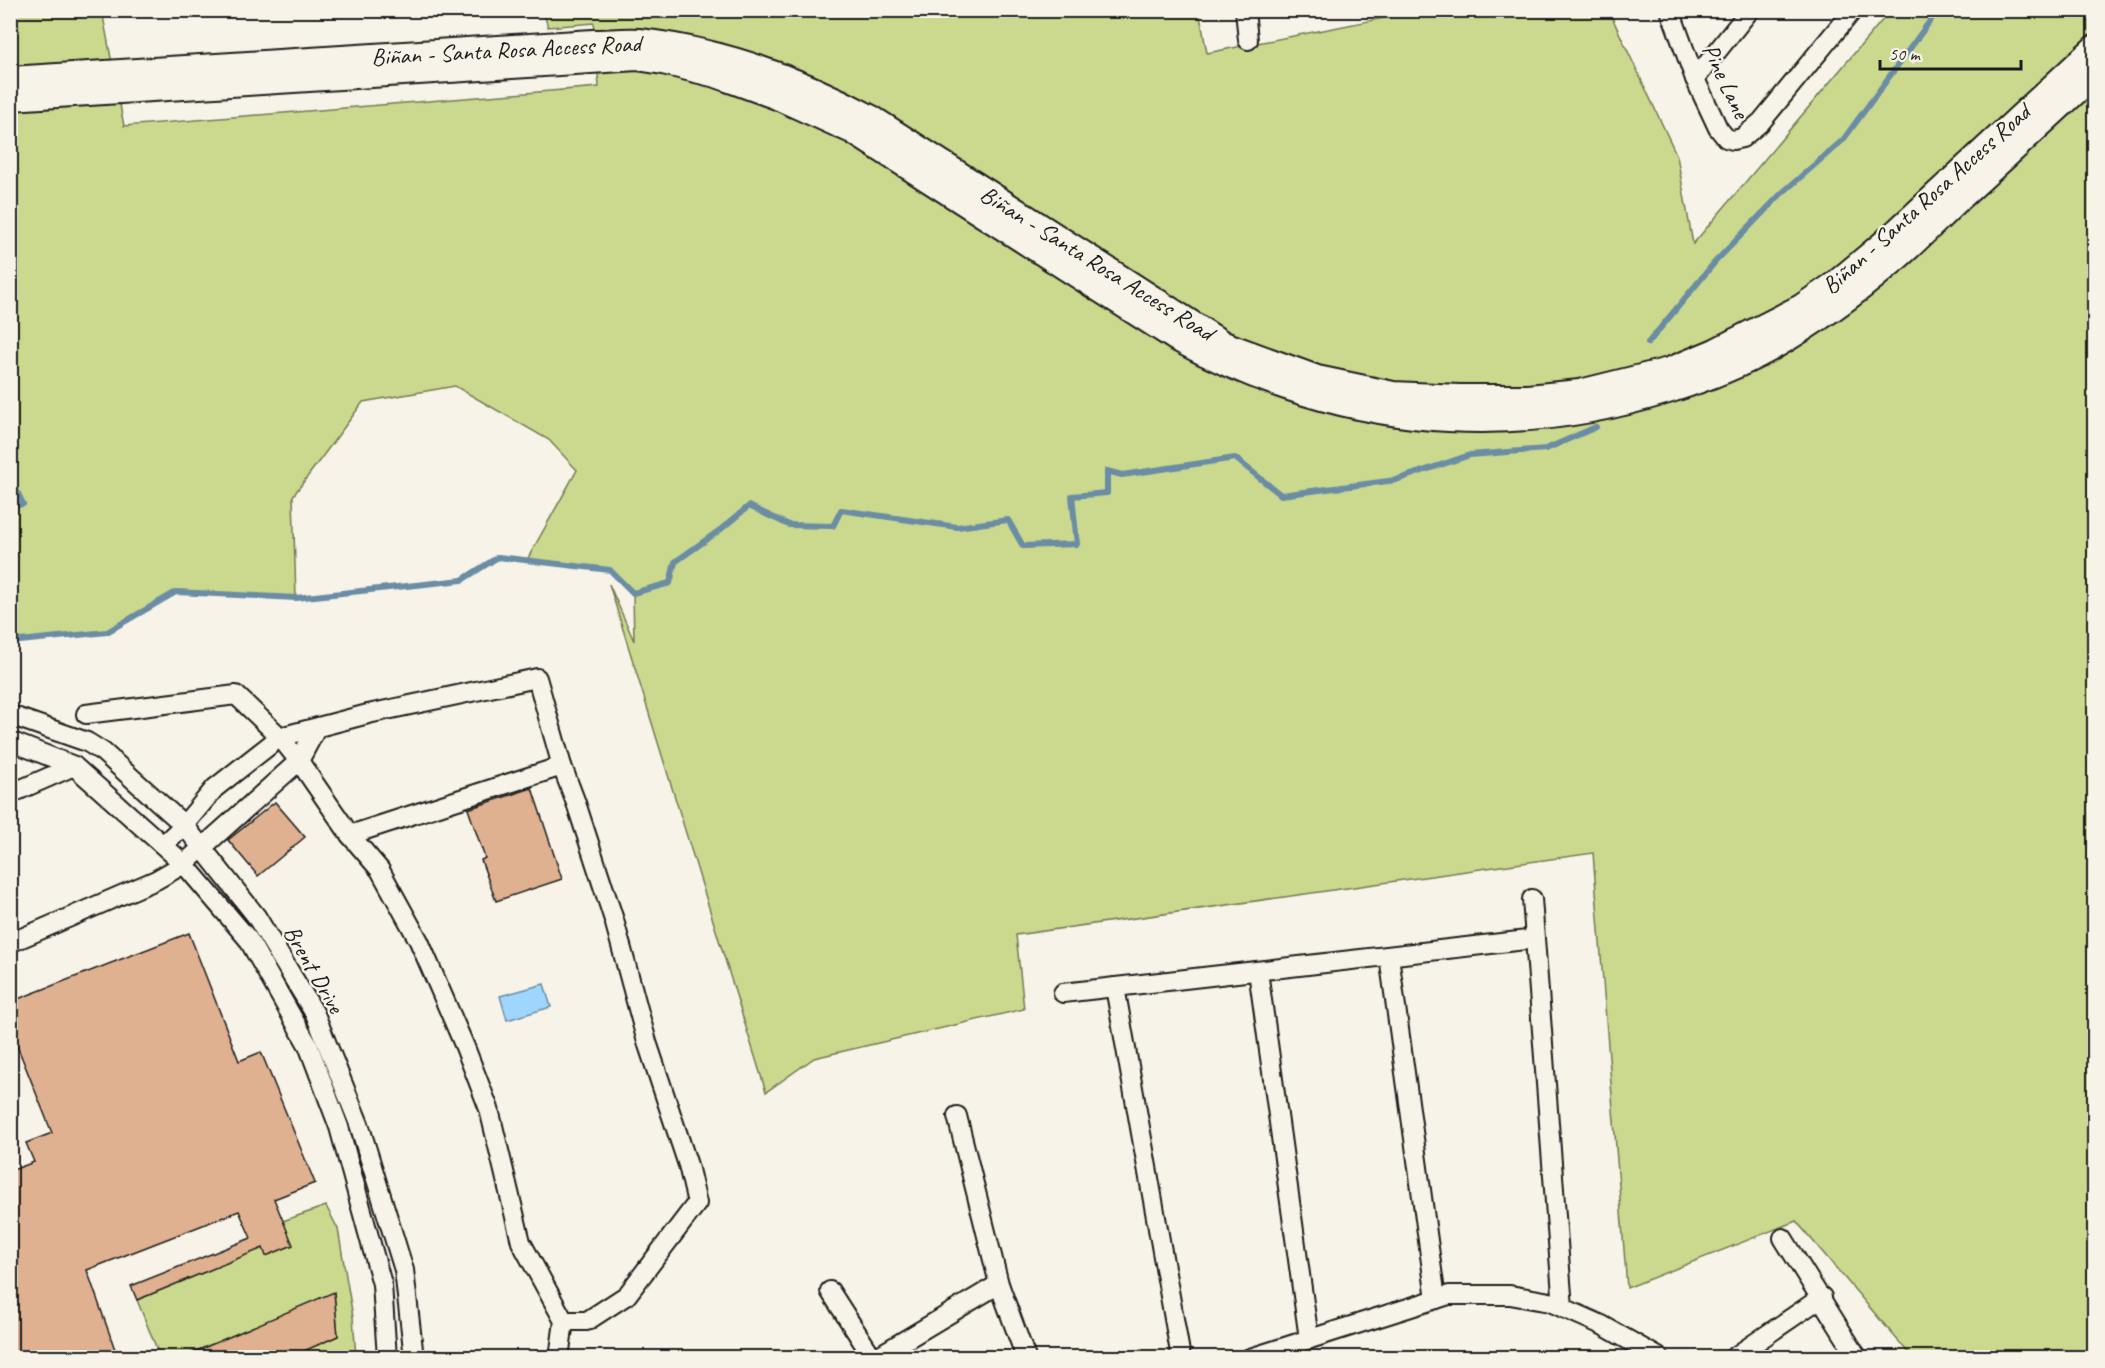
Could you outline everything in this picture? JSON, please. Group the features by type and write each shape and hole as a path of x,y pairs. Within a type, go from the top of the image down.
{"main road":[{"name":"Biñan - Santa Rosa Access Road","path":"10,79 68,84 637,50 704,52 794,81 872,118 1175,326 1306,374 1393,394 1528,397 1672,379 1715,351 1801,308 1836,283 2070,84 2094,48"},
{"name":"Biñan - Santa Rosa Access Road","path":"2070,84 2094,75"},
{"name":"Biñan - Santa Rosa Access Road","path":"10,98 68,84"}],"street":[{"path":"1245,10 1248,40"},
{"name":"Pine Lane","path":"1670,10 1695,79 1718,128 1726,138 1737,140 1761,122 1853,10"},
{"path":"1695,79 1750,10"},
{"path":"164,844 184,825 215,788 280,737 368,714 537,678 562,766 607,897 647,1042 684,1155 697,1203 627,1295 587,1321 564,1321"},
{"path":"86,714 236,695 280,737 350,835 380,870 419,941 489,1109 521,1242 564,1321 559,1358"},
{"name":"Brent Drive","path":"10,715 87,742 103,752 184,825 256,916 315,1014 359,1124 404,1270 414,1358"},
{"path":"10,943 156,880 184,864 299,761 315,729"},
{"name":"Brent Drive","path":"10,741 74,766 164,844 248,939 301,1029 339,1127 382,1284 387,1358"},
{"path":"10,794 74,766"},
{"path":"350,835 562,766"},
{"path":"1532,899 1563,1308"},
{"path":"1063,993 1535,939"},
{"path":"1389,956 1436,1299"},
{"path":"1258,971 1310,1339"},
{"path":"1115,987 1181,1358"},
{"path":"957,1116 999,1284 1026,1358"},
{"path":"339,1127 359,1124"},
{"path":"1784,1238 1858,1358"},
{"path":"830,1292 874,1358 999,1284"},
{"path":"1250,1358 1449,1295 1510,1295 1550,1302 1612,1330 1660,1358"},
{"path":"1733,1358 1822,1297"}],"green space":[{"path":"10,11 102,11 124,126 599,87 594,23 548,27 543,11 1199,11 1207,53 1419,11 1609,11 1677,156 1693,244 1890,11 2094,11 2094,1357 1912,1357 1796,1221 1627,1288 1593,853 1016,935 1024,1009 814,1058 766,1092 609,584 634,641 633,593 610,570 527,560 577,470 549,440 455,386 363,402 293,496 296,598 176,592 107,632 11,642 11,506 23,503 10,477"},
{"path":"326,1206 338,1229 353,1317 356,1357 288,1357 338,1336 334,1293 180,1358 160,1357 137,1300 263,1248 283,1221"}],"water":[{"path":"544,984 551,1007 507,1020 500,996"}],"building":[{"path":"532,788 562,879 496,901 481,860 485,858 468,809"},
{"path":"275,802 305,837 258,876 228,840"},
{"path":"189,933 239,1061 261,1052 315,1183 274,1199 293,1245 266,1256 263,1248 137,1300 131,1286 251,1238 239,1211 87,1270 118,1358 10,1358 10,1171 34,1162 26,1143 52,1133 10,1028 10,1002"},
{"path":"334,1292 338,1336 288,1358 180,1358"}],"waterway":[{"path":"1648,343 1715,262 1781,194 1843,140 1938,10"},
{"path":"10,642 107,632 176,592 296,598 462,580 498,557 610,570 633,593 670,583 675,562 749,506 789,525 833,526 841,510 957,527 1008,520 1023,546 1077,544 1072,496 1107,493 1107,471 1122,475 1235,458 1281,495 1396,480 1470,455 1546,449 1596,427"},
{"path":"10,477 23,504 10,506"}]}
